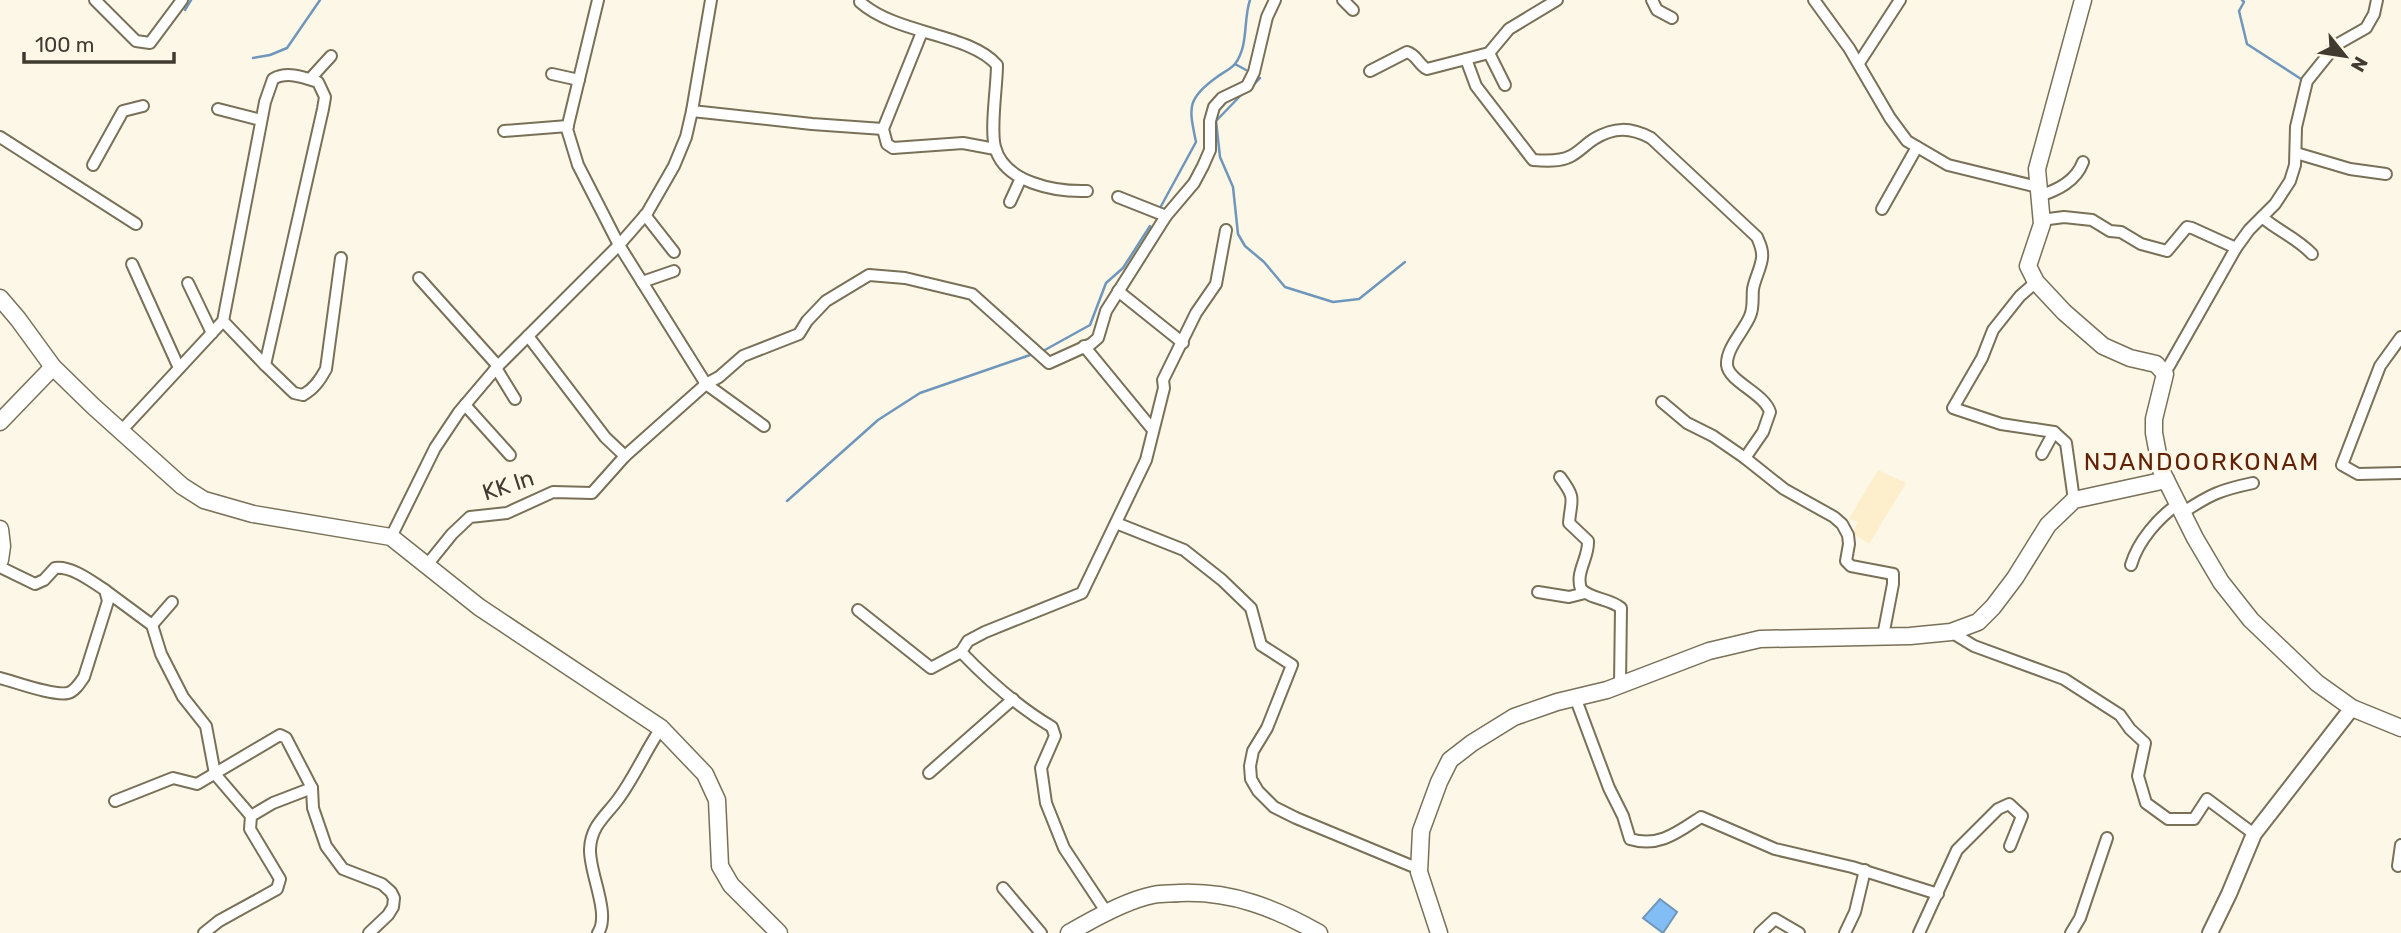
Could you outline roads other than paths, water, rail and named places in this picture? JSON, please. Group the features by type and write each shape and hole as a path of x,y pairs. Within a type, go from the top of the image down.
{"main road":[{"path":"2083,0 2037,169 2041,219 2028,266 2036,282 2064,312 2103,345 2130,358 2156,364 2165,374 2154,419 2161,470 2221,582 2251,620 2317,683 2352,708 2401,728"},
{"path":"0,298 53,367 182,486 204,500 253,514 391,537 479,607 661,728 705,774 717,800 720,866 731,885 779,933"},
{"path":"0,422 53,367"},
{"path":"1438,933 1424,894 1419,869 1420,831 1450,760 1514,716 1620,684 1709,650 1760,639 1951,632 1978,622 1993,607 2049,525 2074,500 2166,480"},
{"path":"0,528 0,559"},
{"path":"1069,933 1107,912 1152,895 1197,893 1232,896 1279,911 1319,933"}],"street":[{"path":"95,0 136,41 144,44 150,43 183,0"},
{"path":"598,0 568,125 578,165 619,245 706,384 764,426"},
{"path":"391,537 435,447 465,405 497,367 619,245 645,215 674,166 686,137 711,0"},
{"path":"1153,429 1084,346 1098,338 1106,311 1118,291 1166,216 1194,183 1210,150 1210,121 1214,107 1222,98 1247,86 1267,17 1275,0"},
{"path":"1343,0 1353,10"},
{"path":"1370,71 1407,52 1427,69 1489,53 1509,29 1557,0"},
{"path":"1652,0 1657,10 1672,18"},
{"path":"1814,0 1859,63 1890,118 1907,141 1948,165 2039,192 2051,192 2078,175 2083,162"},
{"path":"1859,63 1900,0"},
{"path":"2162,371 2169,366 2236,248 2275,204 2290,181 2296,153 2296,127 2307,81 2336,45 2366,28 2374,14 2377,0"},
{"path":"860,2 883,19 962,44 992,59 997,65 995,149 1005,167 1021,178 1063,192 1087,191"},
{"path":"922,32 883,129 887,144 893,148 963,144 995,149"},
{"path":"1489,53 1504,85"},
{"path":"310,79 331,55"},
{"path":"1466,59 1476,86 1533,160 1551,161 1571,156 1594,139 1619,128 1637,131 1651,138 1757,237 1762,248 1762,258 1753,291 1751,315 1730,353 1727,364 1729,372 1764,400 1770,412 1763,432 1745,458"},
{"path":"552,74 579,80"},
{"path":"121,431 223,321 261,120 273,79 284,75 318,82 325,97 265,365"},
{"path":"93,165 123,111 143,106"},
{"path":"218,109 261,120"},
{"path":"692,111 883,129"},
{"path":"503,131 568,125"},
{"path":"0,137 136,224"},
{"path":"1882,209 1917,147"},
{"path":"2296,153 2350,169 2386,174"},
{"path":"1010,202 1021,178"},
{"path":"1118,197 1166,216"},
{"path":"645,215 674,252"},
{"path":"2041,219 2064,217 2092,220 2141,244 2167,251 2186,227 2236,248"},
{"path":"2262,217 2300,242 2312,254"},
{"path":"858,610 931,668 961,652 968,641 985,632 1082,593 1146,460 1164,388 1163,380 1196,313 1216,284 1226,230"},
{"path":"223,321 294,393 303,395 312,390 326,369 341,258"},
{"path":"132,264 179,368"},
{"path":"642,282 674,271"},
{"name":"KK ln","path":"427,565 470,517 507,513 553,492 592,493 625,456 706,384 719,377 743,356 799,334 826,301 869,275 905,278 972,294 1049,363 1084,346"},
{"path":"419,278 497,367 514,398"},
{"path":"2036,282 2020,296 1993,330 1982,358 1953,408 1989,421 2054,432 2066,443 2074,500"},
{"path":"188,283 212,333"},
{"path":"1118,291 1183,343"},
{"path":"528,336 605,436 625,456"},
{"path":"2401,337 2380,366 2342,465 2358,474 2401,473"},
{"path":"1662,402 1687,423 1713,436 1745,458 1784,489 1834,517 1842,524 1849,544 1846,561 1851,566 1893,574 1883,636"},
{"path":"465,405 510,455"},
{"path":"2042,454 2054,432"},
{"path":"1560,477 1574,503 1569,523 1588,541 1579,583 1585,593"},
{"path":"2132,565 2134,553 2158,520 2226,488 2253,483"},
{"path":"1116,523 1184,550 1222,580 1251,608 1261,645 1292,665 1267,728 1253,751 1251,779 1258,791 1274,807 1296,818 1419,869"},
{"path":"0,567 35,584 44,580 51,571 63,568 105,590 152,625 161,654 183,697 206,726 215,774 251,816 250,829 280,879 276,889 219,921 204,933"},
{"path":"0,678 50,691 68,693 77,688 108,601 105,590"},
{"path":"1538,592 1569,597 1585,593 1621,608 1620,684"},
{"path":"152,625 172,602"},
{"path":"1951,632 1974,646 2064,679 2120,715 2130,729 2146,743 2138,776 2146,803 2168,818 2194,819 2207,799 2254,834"},
{"path":"961,652 984,676 1035,717 1052,727 1055,736 1041,768 1046,803 1063,848 1107,912"},
{"path":"1575,697 1630,839 1644,844 1668,838 1701,817 1775,849 1865,870 1938,894"},
{"path":"929,773 1013,699"},
{"path":"2210,933 2254,834 2352,708"},
{"path":"598,933 603,918 590,849 596,824 620,798 661,728"},
{"path":"114,802 173,778 197,784 280,734 286,738 312,788 313,808 326,846 343,869 382,884 391,891 394,898 393,907 374,931"},
{"path":"251,816 273,803 312,788"},
{"path":"1919,933 1957,850 1998,810 2009,804 2022,816 2010,846"},
{"path":"2071,933 2080,918 2107,838"},
{"path":"2398,866 2401,845"},
{"path":"1845,933 1855,912 1865,870"},
{"path":"1003,888 1041,933"},
{"path":"1760,933 1775,919 1799,933"}],"water":[{"path":"1660,899 1677,912 1663,933 1643,918"}],"waterway":[{"path":"185,10 191,0"},
{"path":"253,58 287,48 320,0"},
{"path":"1160,208 1196,142 1191,112 1195,98 1207,85 1233,66 1239,57 1250,0"},
{"path":"2242,0 2244,2 2239,11 2247,44 2301,79"},
{"path":"1235,64 1246,70"},
{"path":"1252,86 1260,78"},
{"path":"1244,92 1216,121 1220,157 1233,187 1238,234 1245,246 1264,262 1285,287 1333,302 1359,299 1405,262"},
{"path":"1043,351 1090,325 1106,283 1123,268 1150,226"},
{"path":"787,501 878,420 920,393 1033,354"}],"district":[{"name":"NJANDOORKONAM","path":"2202,462"}]}
